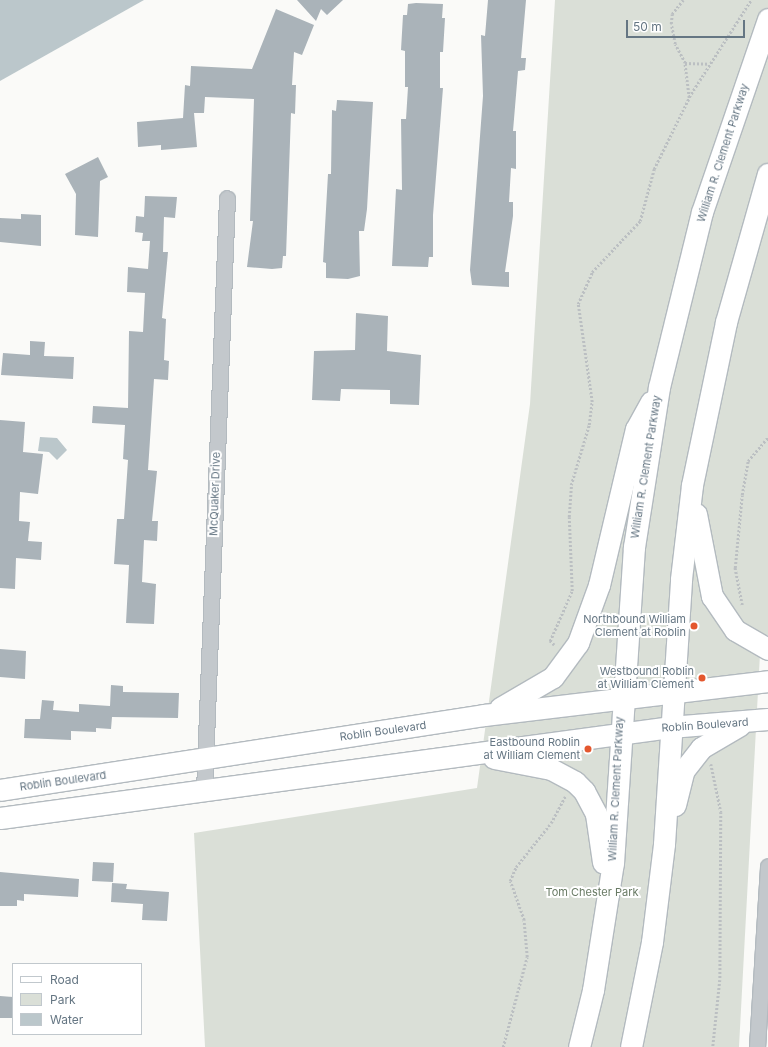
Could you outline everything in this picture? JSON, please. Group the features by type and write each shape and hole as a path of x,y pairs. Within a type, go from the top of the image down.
{"main road":[{"name":"William R. Clement Parkway","path":"580,1047 608,899 619,733 640,493 659,388 702,212 768,19"},
{"path":"631,1047 652,942 664,844 670,727 681,579 692,485 726,322 768,174"},
{"path":"484,716 536,689 553,677 568,657 587,625 599,585 636,429 659,388"},
{"path":"692,485 712,596 735,630 768,649"},
{"name":"Roblin Boulevard","path":"0,790 484,716 622,697 768,681"},
{"name":"Roblin Boulevard","path":"0,818 478,755 619,733 670,727 746,723 768,718"},
{"path":"664,844 684,770 701,748 746,723"},
{"path":"478,755 551,769 576,782 584,791 596,814 608,899"}],"street":[{"name":"McQuaker Drive","path":"204,791 204,760 227,198"},
{"path":"757,1047 768,866"}],"path":[{"path":"683,0 672,14 671,24 675,44 685,63 688,98"},
{"path":"568,657 550,641 572,591 569,517 572,479 589,425 592,402 578,304 592,272 640,221 654,169 688,98 751,0"},
{"path":"685,63 709,64"},
{"path":"745,609 736,590 735,568 742,495 748,461 768,437"},
{"path":"701,748 708,753 721,812 720,980 713,1047"},
{"path":"503,1047 527,957 524,920 510,881 516,866 552,823 576,782"}],"green space":[{"name":"Tom Chester Park","path":"555,0 768,0 768,635 761,635 739,1047 205,1047 194,833 477,788 530,404"}],"water":[{"path":"0,0 144,0 0,81"},
{"path":"40,437 57,438 67,450 57,460 49,452 38,451"}],"building":[{"path":"297,0 343,0 327,15 321,9 316,21"},
{"path":"488,0 526,0 521,58 526,58 525,70 518,71 513,131 516,131 516,169 511,168 509,202 513,202 513,216 505,272 509,272 509,287 472,285 470,270 483,96 481,35 485,36"},
{"path":"408,4 443,4 442,18 445,18 443,52 440,52 440,88 443,88 433,215 433,257 429,257 428,267 392,266 396,189 402,190 401,119 406,119 408,87 405,87 405,51 401,50 403,15 407,15"},
{"path":"276,9 314,25 302,55 294,52 292,85 296,85 295,114 291,113 286,256 283,256 282,268 272,269 247,267 253,221 250,221 254,99 205,97 204,113 194,113 197,147 161,150 161,145 138,147 137,122 183,118 185,85 190,86 191,66 252,69"},
{"path":"337,100 373,102 367,209 364,231 359,231 360,276 348,279 326,278 326,263 323,262 328,174 331,174 332,110 336,111"},
{"path":"98,157 108,177 100,181 98,237 75,235 76,194 65,174"},
{"path":"145,196 177,197 175,218 164,217 163,252 168,252 162,318 166,319 164,360 169,361 168,380 154,379 148,470 157,471 152,521 158,521 157,541 144,540 142,582 156,584 154,624 126,623 129,565 114,564 117,519 124,519 128,460 123,459 125,425 92,423 93,406 128,408 129,331 143,332 145,293 127,292 128,267 148,269 150,241 142,241 143,233 135,232 136,216 144,217"},
{"path":"21,214 41,215 41,246 0,242 0,218 21,219"},
{"path":"356,313 388,316 387,351 421,355 419,405 390,404 390,390 341,389 340,401 312,400 314,351 355,350"},
{"path":"30,341 45,342 44,356 74,357 73,379 1,375 3,353 30,355"},
{"path":"0,420 25,422 23,452 43,454 38,494 20,492 19,521 30,522 28,541 42,542 41,560 16,558 15,589 0,588"},
{"path":"0,649 26,651 25,679 0,677"},
{"path":"111,685 123,686 123,692 179,693 178,718 112,717 111,729 96,728 96,732 71,731 71,740 24,738 25,719 40,719 42,700 54,701 53,710 79,712 79,704 110,706"},
{"path":"93,862 114,863 113,882 92,881"},
{"path":"0,872 79,879 78,897 24,894 24,901 17,900 17,906 0,906"},
{"path":"112,883 127,884 126,889 169,892 167,921 142,920 143,904 111,902"},
{"path":"0,996 12,997 12,1018 0,1018"}],"place":[{"name":"Northbound William Clement at Roblin","path":"694,626"},
{"name":"Westbound Roblin at William Clement","path":"702,678"},
{"name":"Eastbound Roblin at William Clement","path":"588,749"}]}
